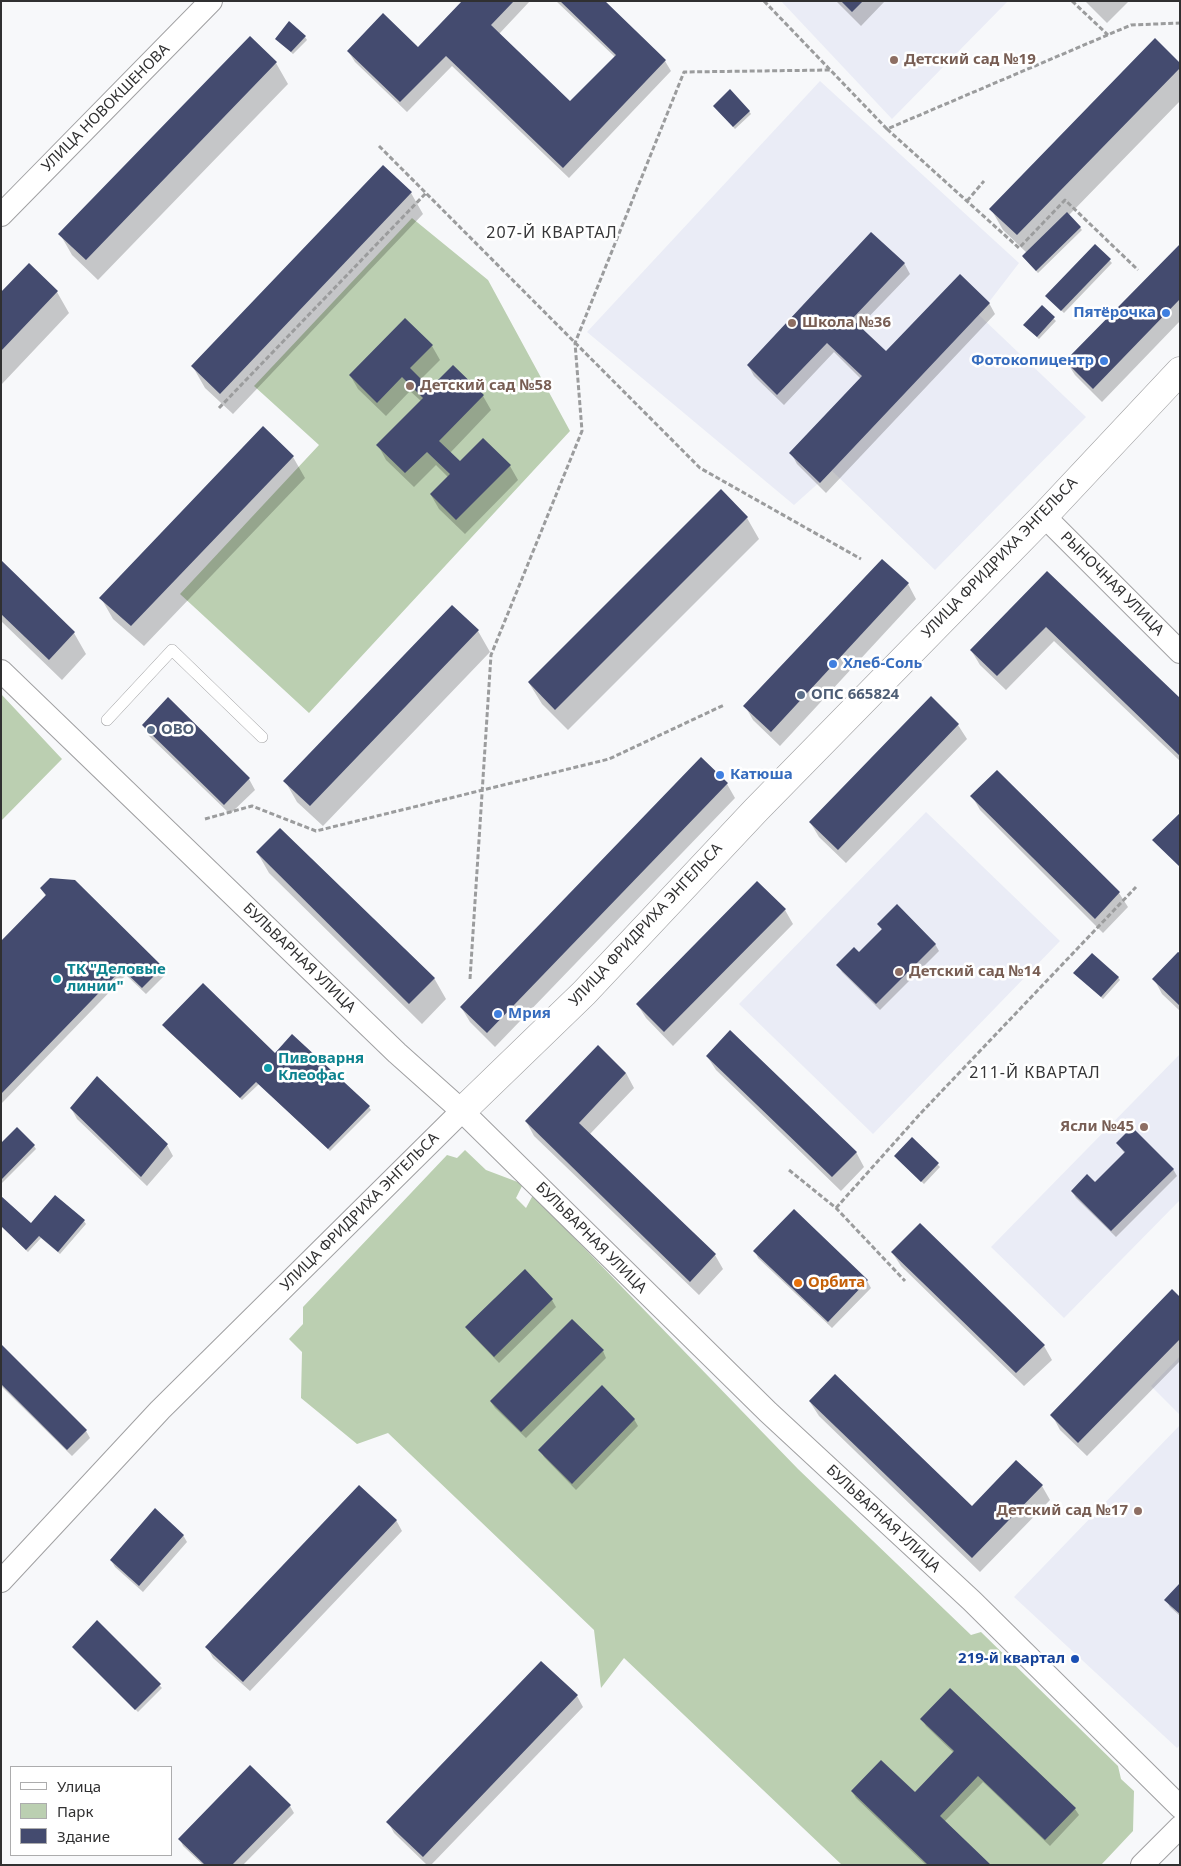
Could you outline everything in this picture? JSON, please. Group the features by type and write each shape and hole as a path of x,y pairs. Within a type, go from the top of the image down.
{"street":[{"name":"УЛИЦА НОВОКШЕНОВА","path":"1,215 211,1"},
{"name":"УЛИЦА ФРИДРИХА ЭНГЕЛЬСА","path":"1,1581 160,1410 584,993 756,810 1044,516 1180,371"},
{"name":"РЫНОЧНАЯ УЛИЦА","path":"1044,516 1180,652"},
{"name":"БУЛЬВАРНАЯ УЛИЦА","path":"1,671 390,1046 462,1111 768,1412 972,1601 1180,1807"},
{"path":"1142,1865 1180,1827"}],"lane":[{"path":"107,720 172,650 262,737"}],"path":[{"path":"764,1 887,129 1019,248 1065,200 1138,270"},
{"path":"1072,1 1108,35"},
{"path":"887,129 1131,25 1180,23"},
{"path":"470,979 491,655 582,431 575,343 684,72 830,70"},
{"path":"379,146 700,468 861,559"},
{"path":"967,202 984,181"},
{"path":"219,408 426,193"},
{"path":"206,819 252,806 316,831 608,760 724,705"},
{"path":"836,1208 920,1114 1136,887"},
{"path":"789,1170 836,1208 905,1280"}],"shaded area":[{"name":"Детский сад №19","path":"781,1 1008,1 892,119"},
{"name":"Школа №36","path":"820,81 1019,263 979,315 1086,417 935,570 832,471 794,505 587,332"},
{"name":"Детский сад №14","path":"926,812 1060,941 873,1134 739,1004"},
{"name":"Ясли №45","path":"1180,1054 1180,1200 1064,1318 991,1247"},
{"path":"1180,1356 1180,1415 1151,1386"},
{"name":"Детский сад №17","path":"1180,1425 1180,1745 1177,1748 1014,1597"}],"green space":[{"path":"412,218 488,280 570,431 309,713 180,594 319,445 254,386"},
{"path":"1,694 62,759 1,821"},
{"path":"465,1150 486,1170 523,1184 516,1198 526,1208 533,1195 798,1469 971,1635 981,1632 1118,1766 1121,1779 1134,1791 1133,1831 1101,1865 842,1865 624,1658 601,1688 594,1630 388,1433 357,1444 301,1398 302,1352 289,1339 303,1324 303,1307 447,1155 457,1158"}],"building":[{"path":"462,1 514,1 491,25 570,101 616,55 560,1 605,1 666,60 563,168 446,56 400,102 347,51 383,13 418,47"},
{"path":"841,1 863,1 852,12"},
{"path":"289,21 306,36 291,52 275,39"},
{"path":"250,36 277,62 86,260 58,234"},
{"path":"1155,38 1180,63 1180,68 1017,235 989,209"},
{"path":"730,89 750,111 733,127 713,106"},
{"path":"383,165 412,192 220,394 191,366"},
{"path":"1067,212 1081,227 1036,271 1022,256"},
{"path":"871,232 905,263 852,319 886,351 960,274 990,303 820,483 789,453 862,376 827,343 777,395 747,365"},
{"path":"1095,244 1111,259 1061,311 1045,296"},
{"path":"1180,244 1180,299 1093,389 1065,361"},
{"path":"29,263 58,291 1,351 1,292"},
{"path":"1042,305 1055,317 1037,337 1023,325"},
{"path":"405,318 433,345 410,368 430,388 453,365 484,395 439,441 460,461 483,438 511,465 456,520 430,494 450,474 427,452 405,473 376,445 423,398 402,377 377,403 349,375"},
{"path":"263,426 294,456 131,626 99,598"},
{"path":"721,489 748,517 555,710 528,682"},
{"path":"882,559 909,583 771,732 743,706"},
{"path":"1,560 75,632 49,660 1,614"},
{"path":"1047,571 1180,698 1180,756 1046,627 997,676 970,650"},
{"path":"452,605 479,630 310,806 283,781"},
{"path":"931,696 959,724 838,850 809,822"},
{"path":"168,697 250,778 224,805 142,725"},
{"path":"701,757 728,783 487,1033 460,1007"},
{"path":"997,770 1120,892 1095,919 970,796"},
{"path":"1180,813 1180,867 1152,840"},
{"path":"280,828 435,978 409,1004 256,852"},
{"name":"ТК \"Деловые линии\"","path":"50,878 75,880 163,967 142,988 122,969 1,1094 1,941 46,895 40,888"},
{"path":"757,881 786,909 664,1032 636,1004"},
{"path":"897,904 936,944 876,1004 836,965 854,947 859,952 882,929 877,924"},
{"path":"1178,952 1180,953 1180,1006 1152,979"},
{"path":"1092,953 1119,977 1101,997 1073,973"},
{"name":"Пивоварня Клеофас","path":"203,983 275,1053 292,1034 370,1106 328,1149 256,1082 240,1098 162,1025"},
{"path":"730,1030 857,1152 832,1177 706,1056"},
{"path":"598,1045 626,1073 579,1123 716,1254 690,1282 525,1121"},
{"path":"97,1076 168,1144 141,1177 70,1108"},
{"path":"17,1127 35,1145 1,1180 1,1143"},
{"path":"1132,1127 1174,1169 1111,1231 1071,1191 1087,1174 1095,1182 1125,1152 1116,1143"},
{"path":"912,1137 939,1163 921,1182 894,1156"},
{"path":"55,1195 85,1220 58,1252 39,1236 26,1250 1,1226 1,1196 31,1223"},
{"path":"794,1209 868,1280 828,1322 753,1251"},
{"path":"920,1223 1045,1345 1016,1373 891,1252"},
{"path":"525,1269 553,1299 494,1357 465,1327"},
{"path":"1172,1289 1180,1297 1180,1339 1078,1443 1050,1415"},
{"path":"572,1319 604,1350 521,1432 490,1401"},
{"path":"1,1344 87,1430 67,1450 1,1384"},
{"path":"835,1374 972,1506 1016,1460 1043,1485 972,1558 809,1401"},
{"path":"602,1385 635,1419 572,1484 538,1450"},
{"path":"359,1485 397,1520 243,1682 205,1647"},
{"path":"155,1508 184,1535 139,1586 110,1560"},
{"path":"1180,1583 1180,1614 1164,1600"},
{"path":"97,1620 161,1684 135,1710 72,1647"},
{"path":"541,1661 578,1695 423,1857 386,1822"},
{"path":"950,1688 1076,1808 1045,1840 978,1776 940,1816 991,1865 928,1865 851,1791 881,1760 915,1792 954,1751 920,1719"},
{"path":"250,1765 291,1805 232,1865 205,1865 178,1839"}],"place":[{"name":"Детский сад №19","path":"894,60"},
{"name":"Пятёрочка","path":"1166,313"},
{"name":"Школа №36","path":"792,323"},
{"name":"Фотокопицентр","path":"1104,361"},
{"name":"Детский сад №58","path":"410,386"},
{"name":"Хлеб-Соль","path":"833,664"},
{"name":"ОПС 665824","path":"801,695"},
{"name":"ОВО","path":"151,730"},
{"name":"Катюша","path":"720,775"},
{"name":"Детский сад №14","path":"899,972"},
{"name":"ТК \"Деловые линии\"","path":"57,979"},
{"name":"Мрия","path":"498,1014"},
{"name":"Пивоварня Клеофас","path":"268,1068"},
{"name":"Ясли №45","path":"1144,1127"},
{"name":"Орбита","path":"798,1283"},
{"name":"Детский сад №17","path":"1138,1511"},
{"name":"219-й квартал","path":"1075,1659"}],"district":[{"name":"207-Й КВАРТАЛ","path":"552,233"},
{"name":"211-Й КВАРТАЛ","path":"1035,1073"}]}
